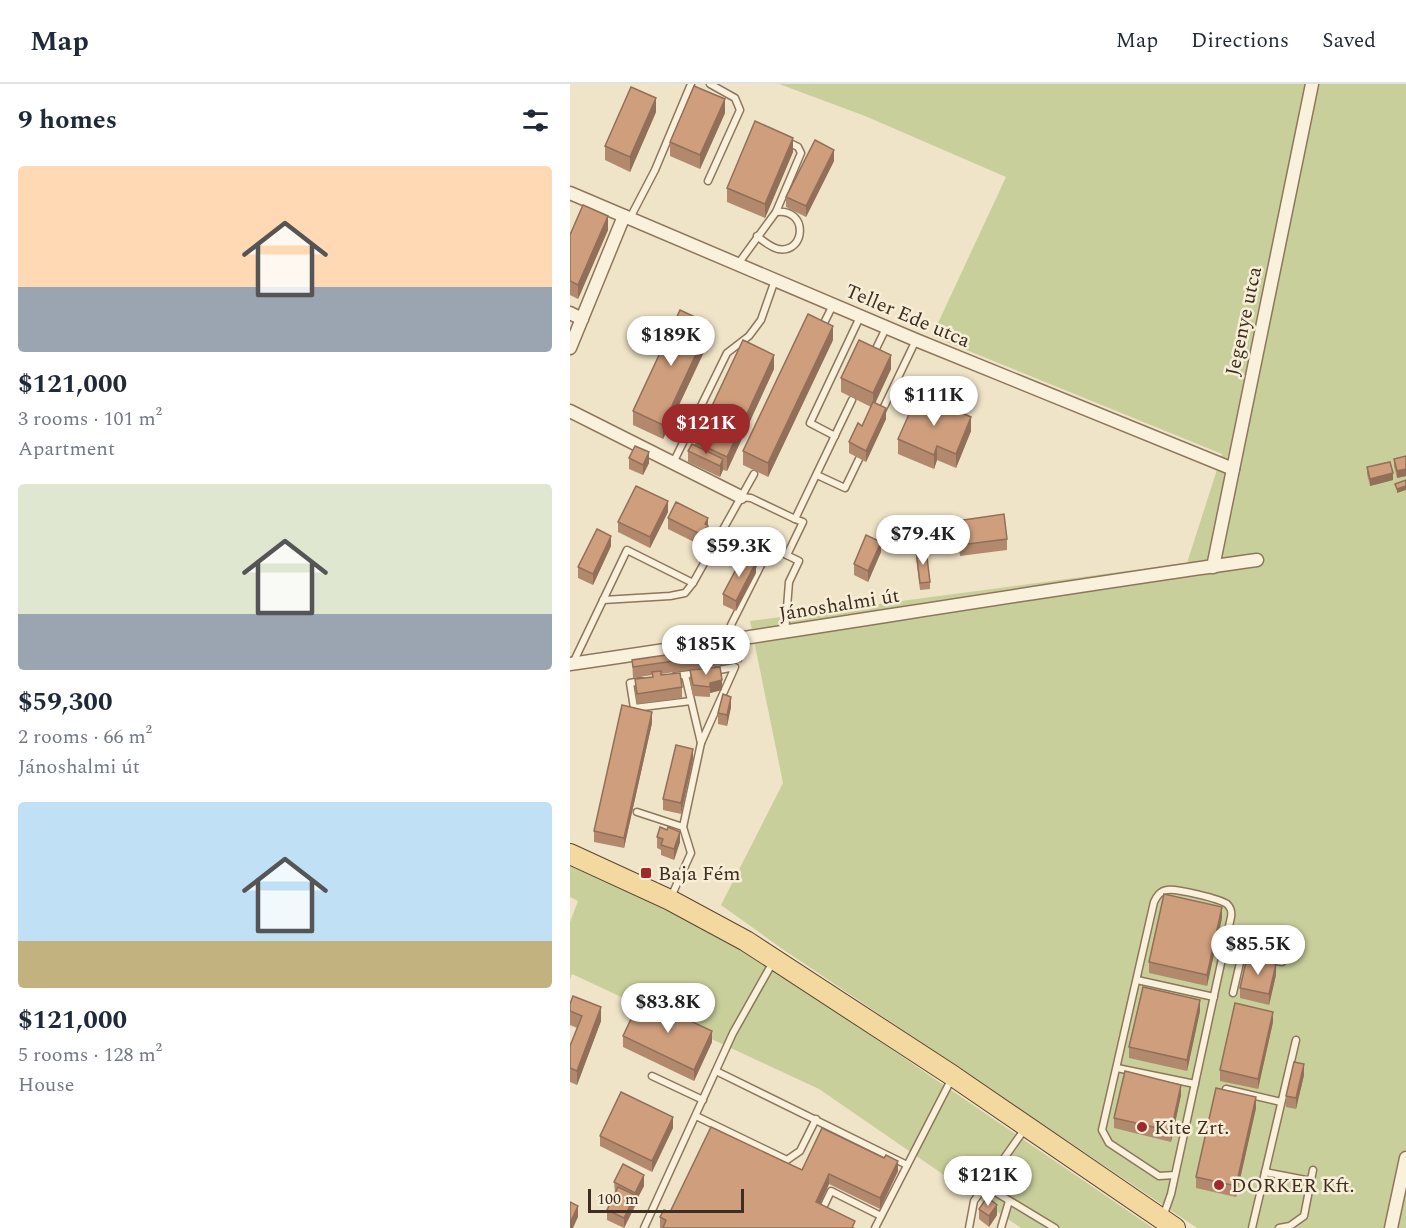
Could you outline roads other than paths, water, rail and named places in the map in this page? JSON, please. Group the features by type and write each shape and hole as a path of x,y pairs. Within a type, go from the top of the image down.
{"main road":[{"path":"570,854 670,900 746,941 953,1076 1168,1224"}],"street":[{"name":"Jegenye utca","path":"1213,567 1312,84"},
{"name":"Teller Ede utca","path":"570,193 886,328 1233,469"},
{"path":"570,348 627,218"},
{"path":"570,313 582,319"},
{"path":"571,415 741,497"},
{"name":"Jánoshalmi út","path":"571,664 786,633 1039,591 1257,561"},
{"path":"1391,1228 1406,1158"}],"lane":[{"path":"627,218 655,170 691,84"},
{"path":"708,182 740,110 735,98 710,84"},
{"path":"738,264 776,212 801,153 796,145 782,139"},
{"path":"757,236 778,249 788,248 795,243 800,234 798,222 789,213 776,212"},
{"path":"673,463 727,353 749,336 761,320 775,280"},
{"path":"820,331 833,305"},
{"path":"836,435 810,423 860,317"},
{"path":"873,356 886,328"},
{"path":"880,416 916,340"},
{"path":"795,519 852,400"},
{"path":"816,475 845,488 859,459"},
{"path":"603,600 685,593 693,583 753,474"},
{"path":"741,497 751,498 803,522 786,555"},
{"path":"732,641 731,625 770,547 799,561 789,582 786,633"},
{"path":"571,664 627,550 693,583"},
{"path":"663,678 735,668 701,743 683,827 690,856 670,900"},
{"path":"685,675 701,743"},
{"path":"652,680 630,683 634,708 691,701"},
{"path":"637,812 683,827"},
{"path":"1168,1224 1175,1175 1232,913 1228,905 1212,899 1164,890 1154,902 1102,1125 1103,1136 1108,1143 1159,1176 1175,1175"},
{"path":"1224,951 1282,962"},
{"path":"1233,993 1242,954"},
{"path":"644,1228 716,1071 763,976 775,959"},
{"path":"1137,980 1214,997"},
{"path":"1252,1228 1296,1040"},
{"path":"1117,1068 1195,1084"},
{"path":"716,1071 907,1165"},
{"path":"652,1076 703,1100"},
{"path":"878,1227 881,1216 953,1076"},
{"path":"1226,1089 1281,1102"},
{"path":"696,1116 787,1160 800,1151 816,1119"},
{"path":"969,1228 974,1201 1026,1127"},
{"path":"1279,1228 1290,1226 1304,1216 1312,1170"},
{"path":"1265,1172 1311,1181"},
{"path":"985,1185 1055,1228"},
{"path":"831,1214 822,1210 831,1191 881,1216"},
{"path":"1001,1228 1009,1201"}],"place":[{"name":"Baja Fém","path":"646,873"},
{"name":"Kite Zrt.","path":"1142,1127"},
{"name":"DORKER Kft.","path":"1219,1185"}]}
